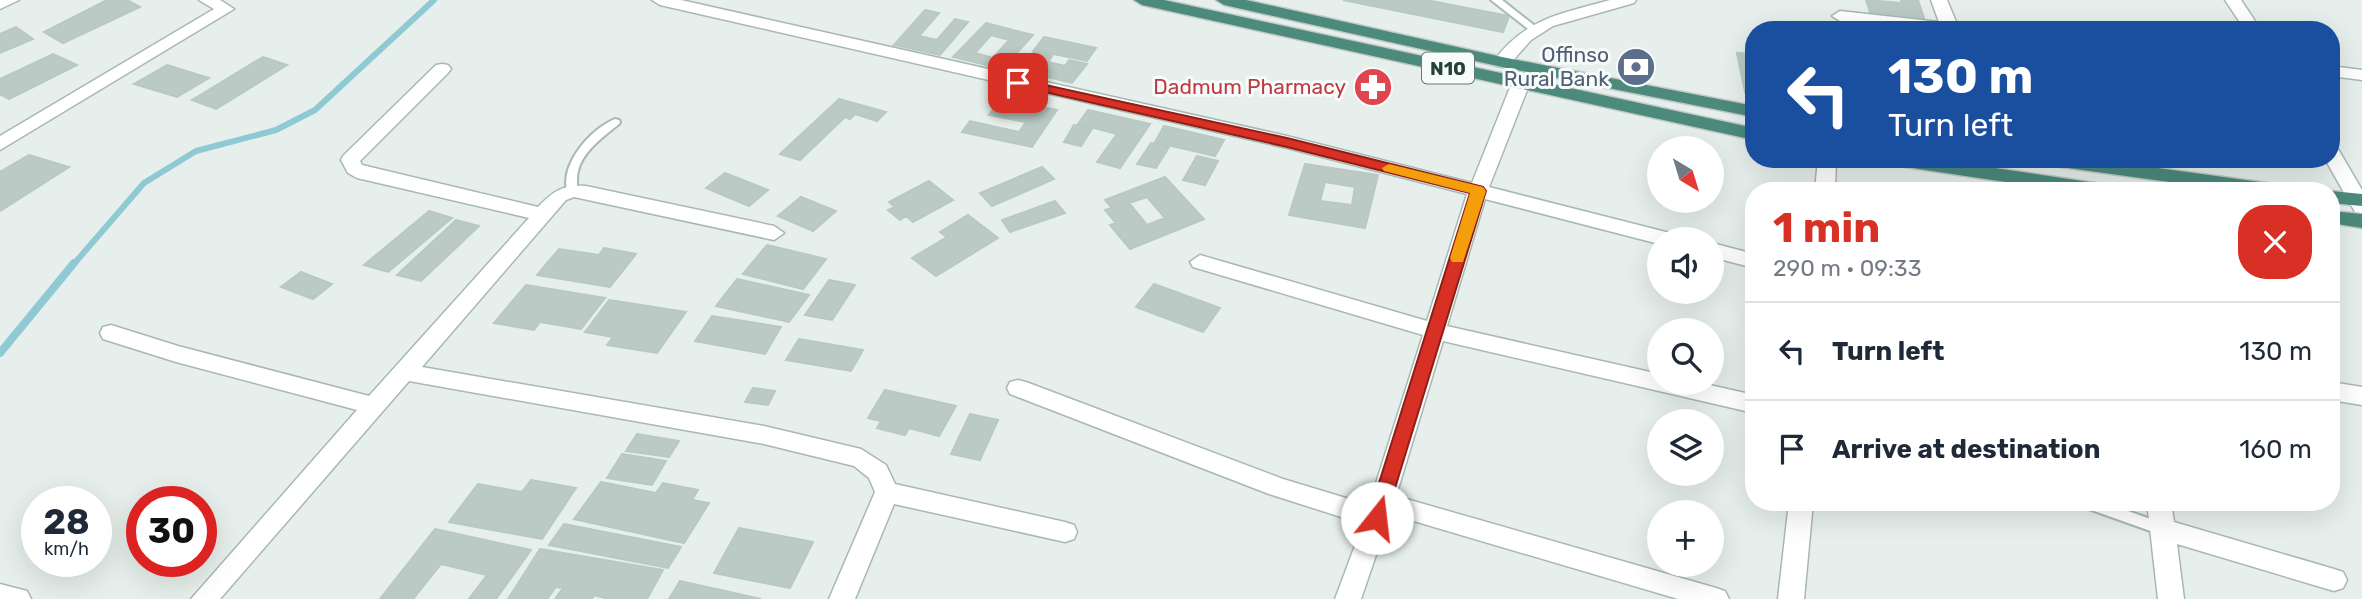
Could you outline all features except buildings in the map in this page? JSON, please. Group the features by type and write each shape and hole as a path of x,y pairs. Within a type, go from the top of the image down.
{"highway":[{"name":"N10","path":"1142,0 1520,85 1745,132"},
{"name":"N10","path":"1224,0 1502,62 1745,110"},
{"path":"1953,168 2048,182"},
{"path":"2112,168 2216,182"},
{"path":"2340,199 2361,203"},
{"path":"2340,218 2362,221"}],"street":[{"path":"0,4 10,0"},
{"path":"207,0 226,9"},
{"path":"0,144 243,0"},
{"path":"660,0 1287,142 1647,234"},
{"path":"1502,62 1525,36 1547,23 1628,0"},
{"path":"1939,0 1948,21"},
{"path":"2233,0 2247,21"},
{"path":"1840,16 1883,21"},
{"path":"442,69 350,160 355,169 365,174 541,214"},
{"path":"2340,72 2362,75"},
{"path":"1348,599 1379,510 1478,191 1520,85"},
{"path":"2340,168 2361,203"},
{"path":"204,599 559,196 572,191 774,233"},
{"path":"1724,253 1745,259"},
{"path":"1200,262 1435,331 1647,380"},
{"path":"111,333 176,354 374,406"},
{"path":"405,372 764,435 861,458 878,472 887,492 842,599"},
{"path":"1018,388 1278,487 1379,510 1716,599"},
{"path":"2340,393 2362,397"},
{"path":"1714,395 1745,402"},
{"path":"887,492 1065,532"},
{"path":"1791,599 1800,511"},
{"path":"2160,511 2171,599"},
{"path":"2162,529 2334,580"},
{"path":"0,595 18,599"}],"lane":[{"path":"1496,0 1535,30"},
{"path":"572,191 569,176 573,166 595,137 615,122"},
{"path":"2111,511 2162,529"}],"waterway":[{"path":"73,265 144,183 196,151 276,130 315,110 434,0"},
{"path":"0,353 74,263"}],"slow traffic":[{"path":"1389,168 1478,191 1457,258"}],"place":[{"name":"Offinso Rural Bank","path":"1636,67"},
{"name":"Dadmum Pharmacy","path":"1373,87"}],"route":[{"path":"1018,83 1287,142 1478,191 1377,518"}]}
